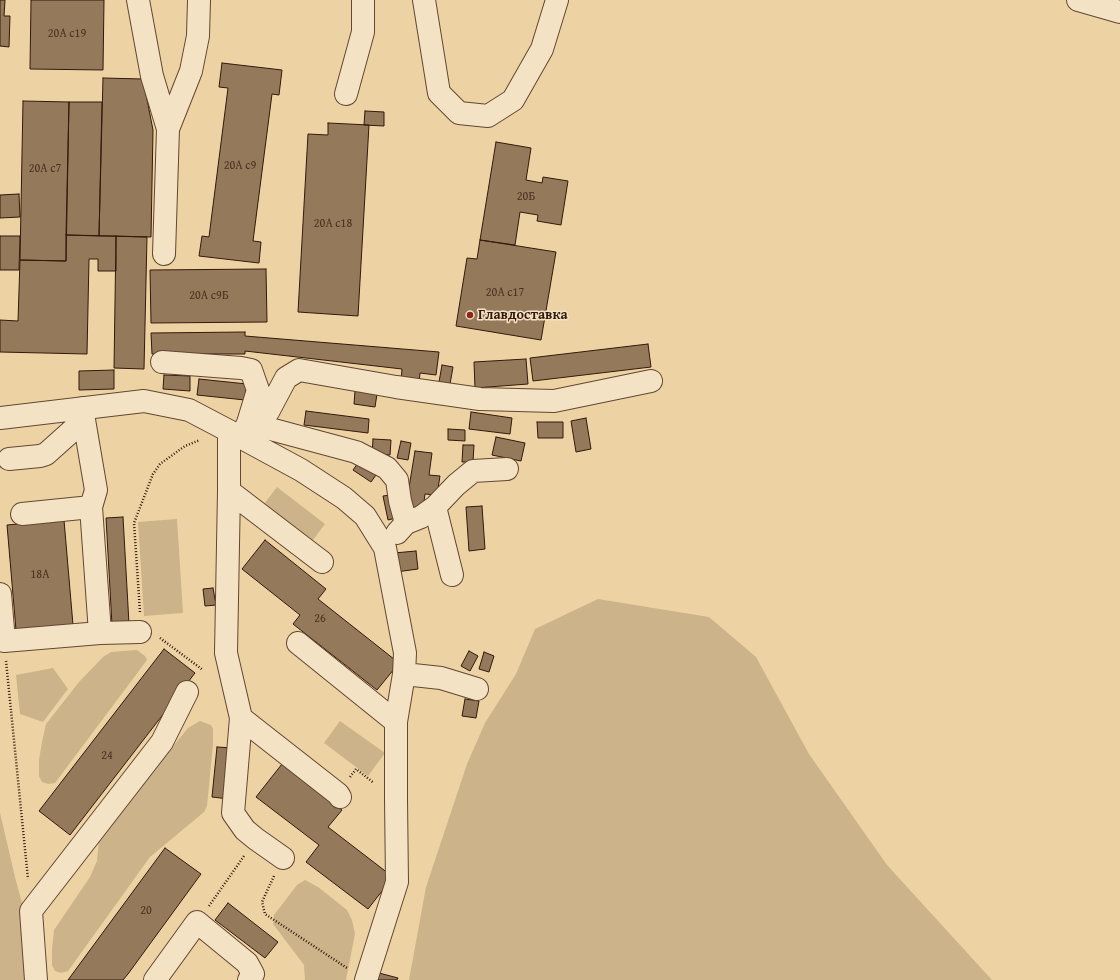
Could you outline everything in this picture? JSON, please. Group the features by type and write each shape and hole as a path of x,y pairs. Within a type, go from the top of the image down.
{"lane":[{"path":"138,0 152,76 168,129 164,254"},
{"path":"168,129 191,71 198,36 199,0"},
{"path":"346,94 363,32 364,0"},
{"path":"424,0 439,93 459,113 488,116 513,100 542,49 557,0"},
{"path":"1078,0 1120,12"},
{"path":"162,362 251,370 258,390 239,431 229,491 226,653 241,718 233,813 245,830 283,858"},
{"path":"239,431 268,412 286,378 299,370 396,387 480,399 554,401 651,381"},
{"path":"0,418 83,414 144,401 189,410 239,431 344,498 365,516 385,548 405,653 404,674 396,722 397,882 360,976"},
{"path":"9,459 46,454 83,414"},
{"path":"83,414 96,490 91,507 100,634"},
{"path":"239,431 356,452 387,468 397,480 400,501 406,523"},
{"path":"385,548 406,523 420,517 435,507 456,485 473,471 507,469"},
{"path":"229,491 322,562"},
{"path":"22,514 91,507"},
{"path":"435,507 452,575"},
{"path":"0,594 4,641 100,634 146,627"},
{"path":"298,643 396,722"},
{"path":"404,674 441,678 477,689"},
{"path":"36,980 31,911 162,742 187,692"},
{"path":"241,718 340,797"},
{"path":"155,980 197,922 247,963 253,974 249,980"}],"path":[{"path":"203,670 146,627 134,523 153,474 160,464 185,446 192,443 239,431"},
{"path":"4,641 28,880"},
{"path":"197,922 256,839"},
{"path":"283,858 262,902 265,914 360,976"}],"shaded area":[{"path":"277,487 325,524 313,540 264,504"},
{"path":"177,519 183,613 144,616 138,522"},
{"path":"598,599 709,617 756,657 809,754 887,865 992,980 409,980 426,887 467,764 485,723 516,674 535,629"},
{"path":"137,650 145,656 147,660 55,783 48,784 42,782 39,776 39,760 46,724 79,682 103,657 111,652"},
{"path":"53,668 68,689 43,722 20,714 16,675"},
{"path":"200,721 211,725 213,729 207,806 204,812 150,857 68,971 61,973 55,971 52,965 54,930 90,877 97,861 99,840 110,824 188,728"},
{"path":"340,721 385,753 368,776 324,743"},
{"path":"0,813 23,907 27,980 0,980"},
{"path":"305,880 318,887 347,910 352,920 355,934 346,980 305,980 304,965 273,924 274,915 297,885"}],"building":[{"path":"0,0 5,0 4,16 10,16 9,47 0,46"},
{"path":"31,0 104,0 103,70 30,69"},
{"path":"222,63 282,70 279,95 272,94 253,241 261,242 259,263 199,256 202,236 209,237 228,88 219,87"},
{"path":"103,78 143,79 153,130 151,237 99,236"},
{"path":"23,101 69,102 66,261 20,260"},
{"path":"69,102 102,102 99,236 66,235"},
{"path":"365,111 384,112 384,126 364,125"},
{"path":"328,123 369,125 358,316 298,312 308,134 328,135"},
{"path":"496,142 531,148 526,180 542,183 543,177 568,181 561,225 537,221 538,215 520,212 515,245 480,240"},
{"path":"19,194 20,217 0,218 0,195"},
{"path":"66,235 116,236 116,271 98,271 98,259 89,259 87,354 0,352 0,320 18,321 20,260 66,261"},
{"path":"0,236 20,236 19,270 0,270"},
{"path":"116,236 147,237 144,369 114,368"},
{"path":"480,240 556,252 541,340 456,326 467,258 477,259"},
{"path":"266,269 267,322 151,323 150,270"},
{"path":"245,332 245,336 439,352 436,375 420,373 419,383 401,382 402,369 245,351 245,354 152,354 151,333"},
{"path":"648,344 651,367 533,381 530,358"},
{"path":"526,359 528,384 475,388 474,362"},
{"path":"442,365 453,367 450,384 439,382"},
{"path":"114,370 114,389 79,390 79,371"},
{"path":"164,375 190,376 190,391 163,389"},
{"path":"199,379 247,384 245,400 197,395"},
{"path":"355,391 377,394 375,407 354,404"},
{"path":"306,411 369,419 368,433 304,425"},
{"path":"471,412 512,418 510,434 469,429"},
{"path":"586,418 591,449 576,452 571,421"},
{"path":"537,422 563,422 563,438 538,438"},
{"path":"448,429 465,430 465,441 448,440"},
{"path":"496,437 525,443 521,461 492,455"},
{"path":"373,439 391,440 390,455 372,455"},
{"path":"401,441 411,443 408,460 397,458"},
{"path":"463,445 474,445 473,462 462,462"},
{"path":"415,451 432,453 429,475 440,476 437,495 425,494 423,509 406,506"},
{"path":"358,463 376,475 371,482 353,470"},
{"path":"390,495 396,518 388,520 383,496"},
{"path":"482,506 485,549 469,551 466,507"},
{"path":"123,517 129,624 112,625 106,518"},
{"path":"64,520 73,625 16,630 7,525"},
{"path":"265,540 326,589 318,599 399,663 377,690 293,624 300,615 242,569"},
{"path":"416,551 418,569 396,572 394,553"},
{"path":"213,588 216,605 205,606 203,589"},
{"path":"164,649 195,673 70,835 39,811"},
{"path":"469,651 478,656 470,671 461,666"},
{"path":"484,652 494,656 489,672 479,669"},
{"path":"465,699 479,701 476,718 462,716"},
{"path":"217,747 233,748 229,799 212,797"},
{"path":"282,764 342,810 328,827 393,877 368,909 306,862 319,845 256,797"},
{"path":"165,848 201,874 128,974 123,980 68,980"},
{"path":"228,903 278,942 265,958 215,920"},
{"path":"379,973 398,978 397,980 378,980"}],"place":[{"name":"Главдоставка","path":"470,315"}]}
